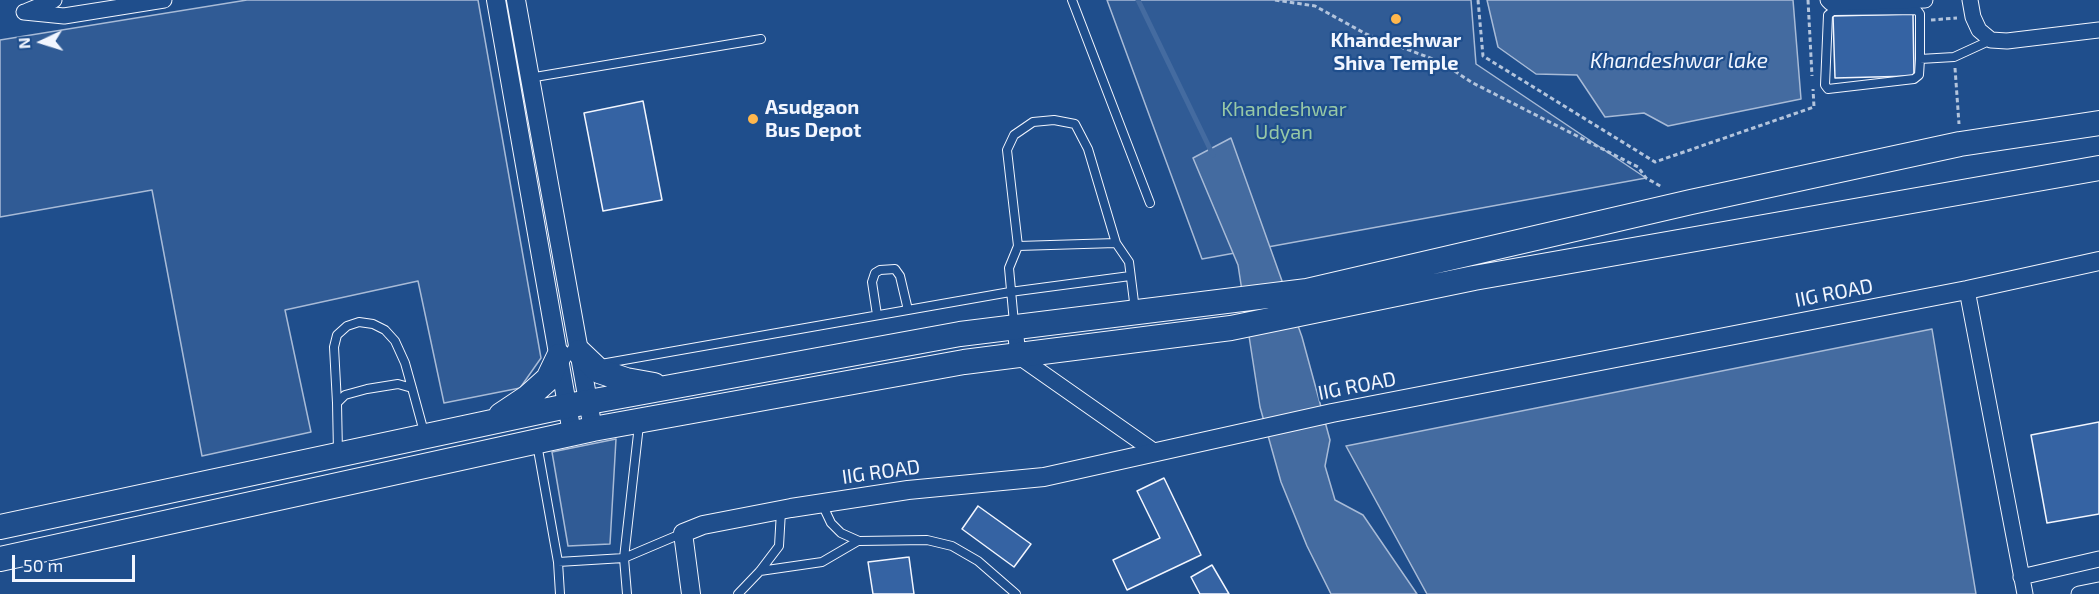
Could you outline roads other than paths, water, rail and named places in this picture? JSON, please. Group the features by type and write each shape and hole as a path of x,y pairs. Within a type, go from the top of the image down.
{"highway":[{"path":"0,559 583,431 963,362 1231,328 1309,302 1690,202 1960,144 2099,123"},
{"path":"0,527 577,404 960,334 1227,302 1309,302 1474,278 2099,168"},
{"path":"489,423 528,397 577,358 599,371 626,380 670,387"}],"street":[{"path":"25,6 54,0"},
{"path":"25,6 64,16 164,0"},
{"path":"496,0 510,81 577,358"},
{"path":"516,0 577,358 577,404 583,431"},
{"path":"1828,0 1831,3 1925,0"},
{"path":"1970,0 1973,17 1979,30 1991,40 2007,41 2099,30"},
{"name":"IIG ROAD","path":"683,533 703,525 822,503 908,490 1044,477 1332,413 1966,290 2099,261"},
{"path":"1966,290 2025,594"},
{"path":"1015,327 1018,356 1155,452"},
{"path":"683,533 691,594"},
{"path":"2021,577 2099,559"},
{"path":"2079,594 2099,590"}],"lane":[{"path":"1072,0 1150,203"},
{"path":"1917,10 1920,14 1920,59 1918,75 1914,79 1828,89 1826,85 1828,15 1833,12 1917,10"},
{"path":"510,81 761,39"},
{"path":"1920,59 1954,57 1991,40"},
{"path":"1015,327 1009,268 1018,246 1007,150 1014,135 1034,122 1054,120 1075,124 1088,149 1116,243 1129,262 1135,313"},
{"path":"1018,246 1116,243"},
{"path":"877,315 872,282 875,273 880,270 895,269 900,276 908,310"},
{"path":"577,358 1130,276"},
{"path":"338,454 334,369 336,341 337,335 347,326 359,322 373,324 385,330 395,341 416,394 425,436"},
{"path":"337,403 345,395 367,389 398,384 412,388"},
{"path":"627,594 624,558 639,422"},
{"path":"536,442 558,562 560,594"},
{"path":"822,503 831,523 841,533 858,541 927,540 952,546 978,561 1016,594"},
{"path":"738,594 779,546 781,510"},
{"path":"558,562 624,558 683,533"},
{"path":"760,571 822,562 858,541"}],"water":[{"name":"Khandeshwar lake","path":"1487,0 1793,0 1801,99 1668,126 1644,113 1605,117 1577,75 1536,74 1498,47"},
{"path":"1231,138 1302,337 1330,440 1325,466 1335,500 1363,515 1417,594 1331,594 1307,546 1281,482 1260,407 1238,265 1193,158"},
{"path":"1932,329 1976,594 1427,594 1346,446"}],"waterway":[{"path":"1138,0 1213,155"}],"place":[{"name":"Khandeshwar Shiva Temple","path":"1396,19"},
{"name":"Asudgaon Bus Depot","path":"753,119"}],"park label":[{"name":"Khandeshwar Udyan","path":"1284,120"}]}
